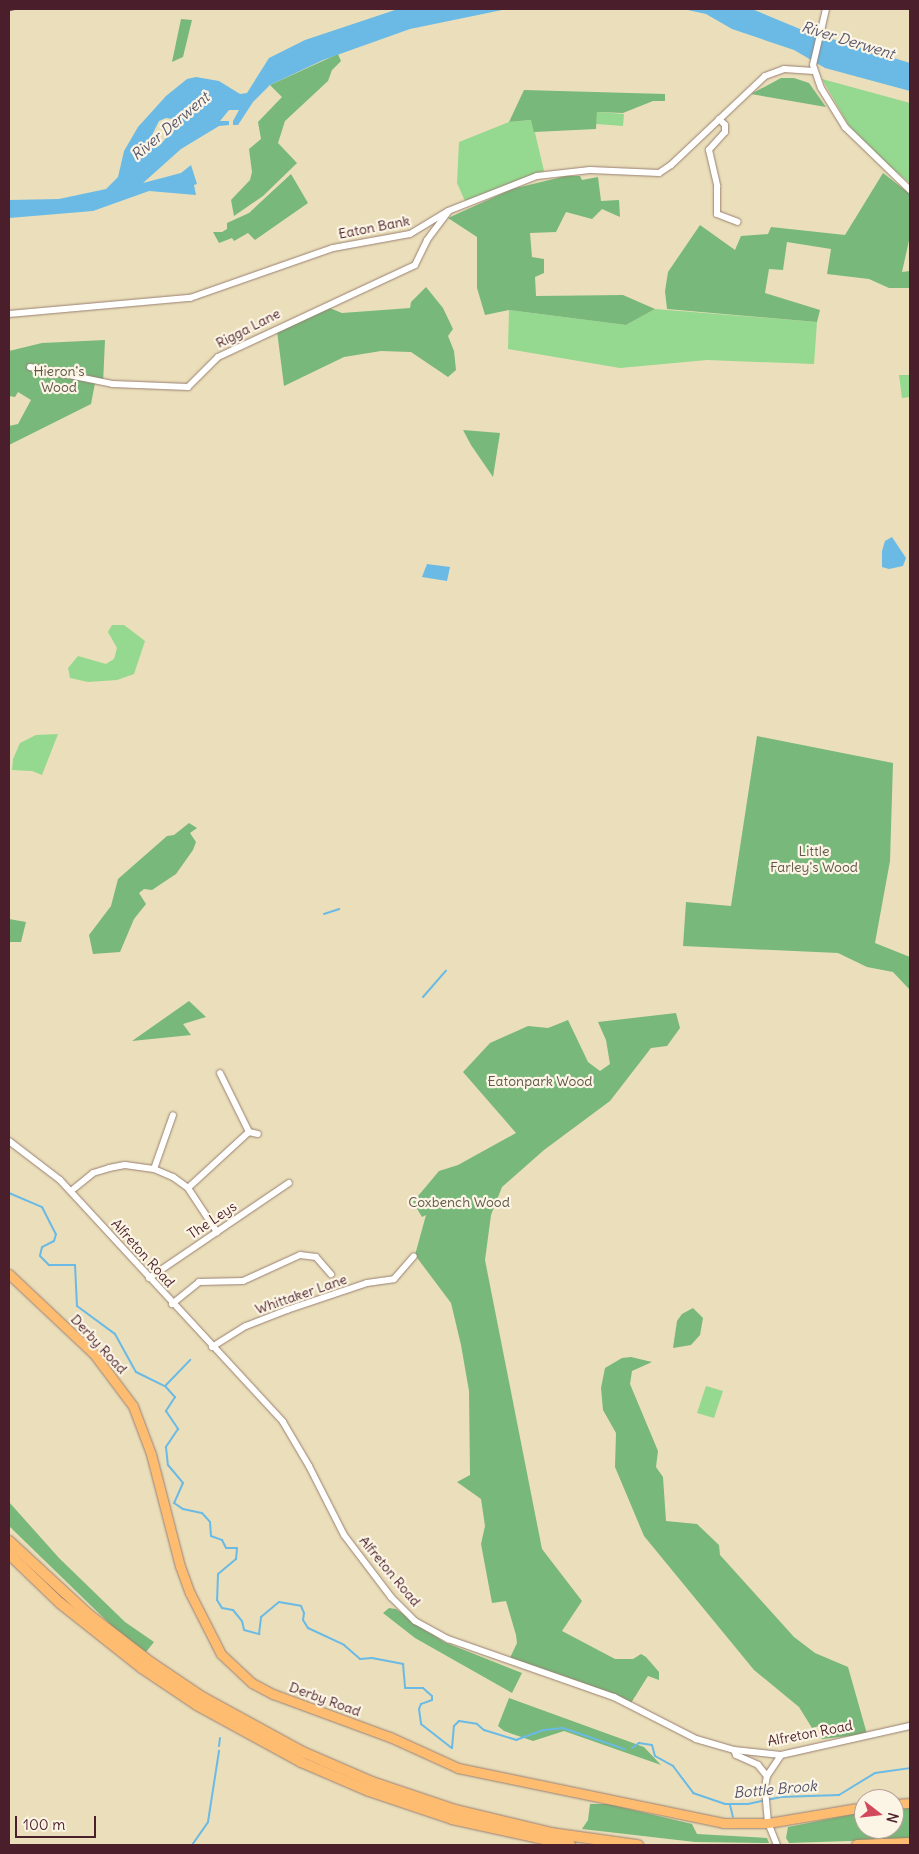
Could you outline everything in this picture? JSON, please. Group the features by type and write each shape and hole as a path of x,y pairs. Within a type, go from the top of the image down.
{"highway":[{"path":"9,1541 76,1603 150,1662 202,1697 303,1752 372,1782 452,1809 552,1833 638,1845"},
{"path":"9,1554 60,1603 142,1668 197,1705 286,1754 368,1791 452,1819 570,1845"},
{"path":"857,1845 910,1843"}],"main road":[{"name":"Derby Road","path":"9,1274 94,1354 133,1406 151,1454 180,1566 190,1593 216,1646 246,1679 273,1694 390,1737 458,1768 722,1823 768,1823 854,1808"}],"street":[{"path":"826,9 824,26 813,63 814,71 845,127 910,190"},
{"name":"Eaton Bank","path":"9,314 197,296 333,248 410,234 448,211 514,184 552,173 590,170 661,172 769,73 784,70 814,71"},
{"path":"719,119 725,125 725,132 709,150 717,186 716,214 738,222"},
{"name":"Rigga Lane","path":"30,367 113,384 188,386 218,357 415,265 426,240 448,211"},
{"path":"220,1078 249,1132 258,1134"},
{"path":"154,1169 173,1115"},
{"path":"188,1188 249,1132"},
{"name":"Alfreton Road","path":"9,1141 46,1167 70,1190 172,1304 283,1422 310,1466 344,1535 391,1597 415,1621 448,1639 614,1697 696,1739 734,1750 781,1755 910,1726"},
{"path":"70,1190 93,1173 109,1168 126,1166 154,1169 173,1177 188,1188 217,1232"},
{"name":"The Leys","path":"149,1278 289,1182"},
{"path":"172,1304 199,1282 244,1281 300,1255 316,1257 331,1274"},
{"name":"Whittaker Lane","path":"212,1347 246,1326 287,1310 367,1284 394,1279 401,1274 414,1256"},
{"path":"734,1750 736,1755 758,1765 767,1776"},
{"path":"777,1845 768,1823 767,1776 781,1755"}],"green space":[{"path":"181,19 192,20 183,57 172,62"},
{"path":"338,54 341,61 332,70 328,81 285,121 278,143 297,163 263,196 234,216 231,200 250,180 252,172 249,149 261,139 258,122 282,97 270,85"},
{"path":"781,78 794,78 809,83 826,107 751,94"},
{"path":"822,79 910,103 910,183 883,161 849,126"},
{"path":"524,90 665,94 665,101 653,101 623,113 597,112 596,129 534,132 531,120 509,122"},
{"path":"597,112 624,114 623,126 596,124"},
{"path":"532,120 544,171 465,201 457,183 459,142 509,122"},
{"path":"883,173 910,194 910,236 902,272 910,271 910,288 889,288 869,279 827,274 831,249 787,242 783,270 769,269 765,293 820,310 817,322 667,309 665,291 668,272 700,225 735,250 741,236 768,234 771,227 845,235"},
{"path":"291,174 308,203 255,240 248,233 234,241 232,238 219,243 213,232 222,232 227,229 227,223 249,213"},
{"path":"566,176 580,176 582,180 598,177 601,201 619,200 620,217 602,209 592,219 566,212 556,232 530,233 532,257 544,259 544,273 535,277 536,296 623,295 655,309 626,325 509,310 485,315 477,288 477,237 448,218 512,189"},
{"path":"426,287 443,308 453,329 448,336 454,351 456,370 448,377 411,352 381,351 344,357 284,386 277,331 327,307 342,313 410,308 411,302"},
{"path":"655,309 817,322 814,364 707,360 620,368 508,349 509,310 626,325"},
{"name":"Hieron's Wood","path":"105,340 103,384 95,383 91,404 9,445 9,426 18,424 31,400 18,392 15,397 9,396 9,351 42,343"},
{"path":"899,375 910,375 910,397 902,398"},
{"path":"463,430 500,433 493,477 471,445"},
{"path":"112,625 124,625 145,641 134,674 117,680 88,682 70,678 68,668 78,656 106,664 114,659 117,648 108,632"},
{"path":"58,734 42,775 32,771 12,770 13,759 20,743 36,735"},
{"name":"Little Farley's Wood","path":"757,736 893,763 890,861 875,943 910,957 910,990 893,972 867,967 838,953 683,946 686,902 731,906"},
{"path":"189,823 197,828 190,833 196,842 193,850 176,874 152,890 144,889 139,893 146,904 134,919 120,952 93,954 89,935 111,906 118,879 167,836 174,835"},
{"path":"9,919 26,922 21,942 9,942"},
{"path":"189,1001 206,1017 183,1024 191,1035 132,1041"},
{"name":"Coxbench Wood","path":"676,1013 680,1028 667,1046 651,1048 610,1101 544,1150 502,1187 491,1215 485,1260 542,1549 582,1601 562,1631 615,1659 633,1659 641,1654 646,1657 659,1672 659,1680 648,1676 631,1703 510,1658 517,1643 516,1635 506,1601 492,1603 481,1544 485,1526 481,1499 457,1482 470,1475 469,1391 461,1345 451,1303 415,1255 426,1215 422,1217 413,1202 439,1171 458,1165 516,1133 463,1072 490,1043 528,1026 548,1028 568,1020 588,1062 600,1071 610,1064 606,1040 598,1022"},
{"path":"693,1308 703,1318 700,1335 691,1345 673,1348 677,1321 682,1314"},
{"path":"631,1357 652,1362 632,1371 630,1384 658,1451 656,1467 663,1477 666,1521 697,1524 719,1545 720,1555 794,1637 815,1653 848,1667 867,1734 822,1739 819,1726 812,1728 799,1707 754,1670 644,1536 615,1467 616,1433 603,1410 601,1388 605,1368 622,1358"},
{"path":"706,1386 723,1391 714,1418 697,1413"},
{"path":"9,1502 59,1558 125,1622 154,1642 146,1652 112,1626 9,1526"},
{"path":"389,1608 396,1609 444,1642 522,1673 512,1693 415,1638 383,1613"},
{"path":"509,1698 644,1747 661,1765 564,1731 533,1741 504,1731 498,1726"},
{"path":"590,1804 608,1804 692,1824 697,1834 767,1838 769,1843 695,1842 582,1829 588,1820"},
{"path":"904,1808 910,1808 910,1839 789,1843 786,1838 788,1827 854,1814 854,1839 904,1839"}],"water":[{"path":"398,9 507,9 410,29 323,60 270,85 253,102 238,125 233,125 233,121 239,110 229,110 220,121 229,121 229,125 219,126 181,149 143,183 181,173 191,165 197,184 194,185 196,195 149,191 93,211 9,218 9,200 59,199 106,189 118,177 124,151 138,127 166,96 187,79 196,77 219,81 240,94 247,93 269,58 305,40","holes":["166,118 173,119 176,127 159,146 153,147 150,139 159,121"]},
{"path":"683,9 752,9 800,29 910,63 910,91 825,68 794,50 732,29 706,14"},
{"path":"892,537 906,558 903,566 889,569 882,567 882,551 885,541"},
{"path":"427,564 450,567 447,581 422,577"}],"waterway":[{"path":"324,914 339,909"},
{"path":"423,997 446,971"},
{"name":"Bottle Brook","path":"9,1193 42,1207 56,1234 54,1241 42,1247 40,1256 49,1265 75,1265 77,1306 115,1334 136,1372 165,1386 175,1397 166,1411 178,1429 166,1447 168,1465 183,1483 174,1503 183,1509 202,1513 210,1522 211,1536 222,1540 226,1548 237,1548 236,1559 218,1574 217,1600 222,1608 233,1610 242,1621 244,1630 259,1634 261,1617 279,1602 301,1606 304,1613 303,1620 308,1628 344,1645 360,1659 372,1658 403,1664 405,1688 423,1688 432,1696 432,1700 421,1704 419,1709 421,1724 452,1748 454,1726 459,1721 477,1724 484,1730 516,1740 544,1730 563,1728 624,1749"},
{"path":"166,1385 190,1360"},
{"path":"219,1746 220,1738"},
{"name":"Bottle Brook","path":"632,1748 639,1743 652,1745 655,1756 673,1766 693,1793 725,1804 748,1804 781,1797 839,1795 875,1773 910,1768"},
{"path":"192,1845 208,1822 219,1751"},
{"path":"730,1805 733,1817"}],"railway":[{"path":"9,10 15,9"}],"water label":[{"name":"River Derwent","path":"848,40"},
{"name":"River Derwent","path":"170,126"}],"park label":[{"name":"Eatonpark Wood","path":"540,1081"}]}
